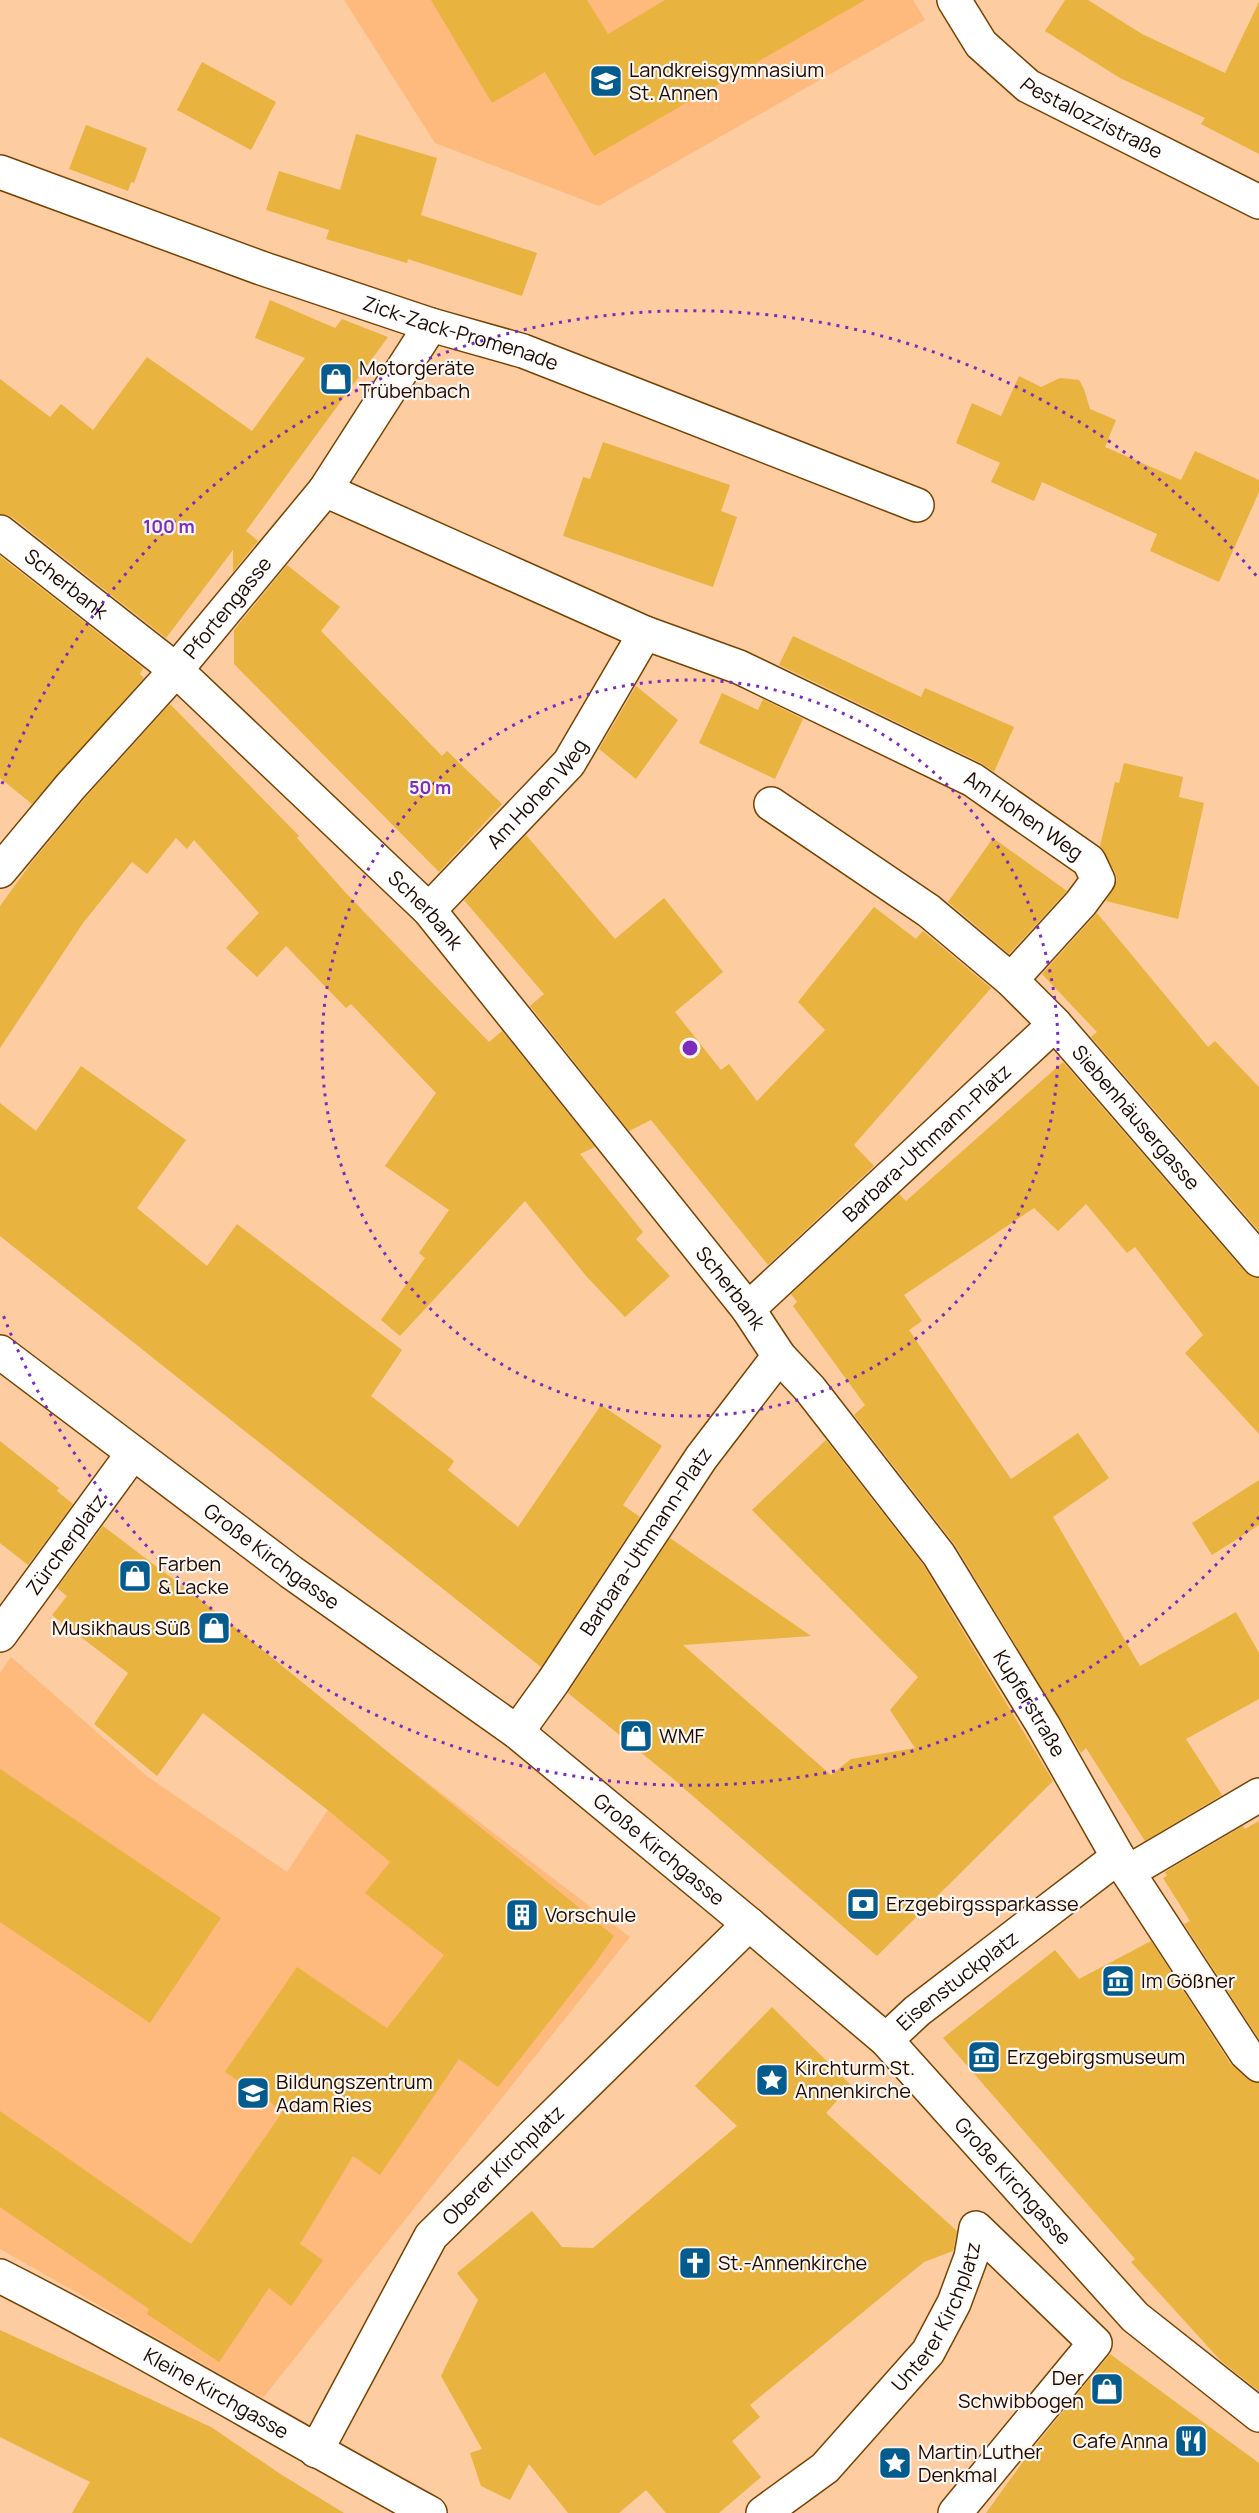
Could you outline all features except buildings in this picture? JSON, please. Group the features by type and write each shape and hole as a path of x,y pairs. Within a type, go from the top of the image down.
{"street":[{"name":"Pestalozzistraße","path":"954,0 981,44 1028,86 1259,202"},
{"name":"Zick-Zack-Promenade","path":"0,172 261,268 431,325 523,351 917,505"},
{"name":"Pfortengasse","path":"0,871 70,787 176,670 325,490 431,325"},
{"name":"Am Hohen Weg","path":"325,490 645,633 739,667 973,780 1089,861 1098,880 1081,903 1011,980"},
{"name":"Scherbank","path":"0,532 176,670 429,910 748,1309 779,1356"},
{"name":"Am Hohen Weg","path":"429,910 569,763 645,633"},
{"path":"771,804 930,911 1011,980"},
{"name":"Siebenhäusergasse","path":"1011,980 1055,1024 1259,1260"},
{"name":"Barbara-Uthmann-Platz","path":"748,1309 1055,1024"},
{"name":"Große Kirchgasse","path":"0,1352 291,1572 517,1732 749,1924 886,2040 1135,2317 1259,2415"},
{"name":"Barbara-Uthmann-Platz","path":"517,1732 553,1682 701,1458 779,1356"},
{"name":"Kupferstraße","path":"779,1356 810,1389 939,1555 1043,1725 1123,1864 1246,2053 1259,2065"},
{"name":"Zürcherplatz","path":"0,1635 134,1453"},
{"name":"Eisenstuckplatz","path":"886,2040 918,2011 1123,1864 1259,1795"},
{"name":"Oberer Kirchplatz","path":"316,2451 431,2236 749,1924"},
{"name":"Unterer Kirchplatz","path":"763,2513 825,2468 928,2352 954,2303 971,2257 976,2228 1095,2343 956,2513"},
{"name":"Kleine Kirchgasse","path":"0,2276 100,2327 316,2451 430,2513"}],"shaded area":[{"name":"Landkreisgymnasium St. Annen","path":"344,0 913,0 925,20 599,206 435,143"},
{"name":"Bildungszentrum Adam Ries","path":"11,1657 148,1777 287,1872 373,1741 630,1937 263,2398 0,2249 0,1673"}],"place":[{"name":"Landkreisgymnasium St. Annen","path":"606,81"},
{"name":"Motorgeräte Trübenbach","path":"336,379"},
{"name":"Farben & Lacke","path":"135,1576"},
{"name":"Musikhaus Süß","path":"214,1628"},
{"name":"WMF","path":"636,1736"},
{"name":"Erzgebirgssparkasse","path":"863,1904"},
{"name":"Vorschule","path":"522,1915"},
{"name":"Im Gößner","path":"1118,1981"},
{"name":"Erzgebirgsmuseum","path":"984,2057"},
{"name":"Kirchturm St. Annenkirche","path":"772,2080"},
{"name":"Bildungszentrum Adam Ries","path":"253,2093"},
{"name":"St.-Annenkirche","path":"695,2263"},
{"name":"Der Schwibbogen","path":"1107,2389"},
{"name":"Cafe Anna","path":"1191,2441"},
{"name":"Martin Luther Denkmal","path":"895,2463"}]}
